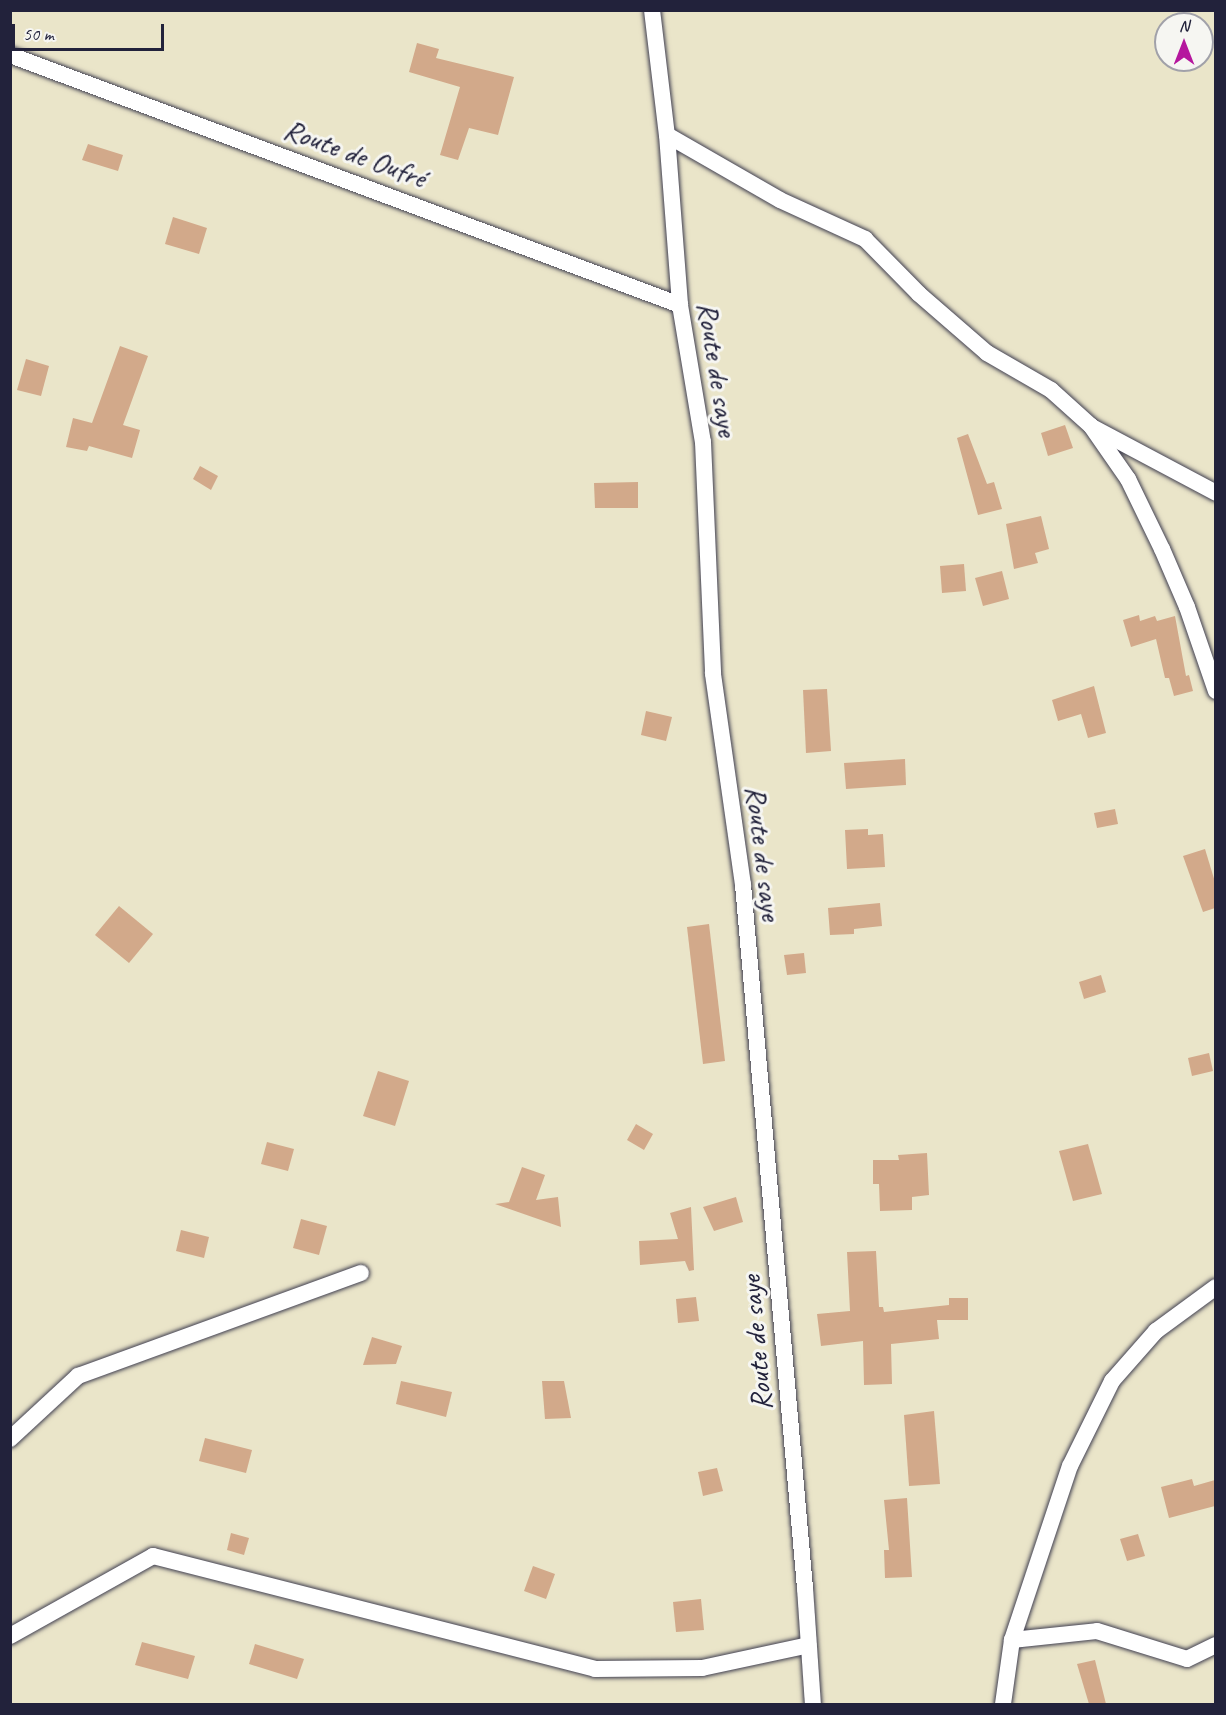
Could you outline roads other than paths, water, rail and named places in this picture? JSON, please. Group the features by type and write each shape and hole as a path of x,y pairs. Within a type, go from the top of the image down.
{"street":[{"name":"Route de saye","path":"652,10 667,135 680,305 703,442 713,674 743,885 813,1704"},
{"name":"Route de Oufré","path":"10,55 680,305"},
{"path":"667,135 780,200 865,239 919,294 987,353 1051,390 1091,426 1128,479 1162,549 1187,607 1215,691"},
{"path":"1091,426 1215,493"},
{"path":"10,1439 78,1376 361,1273"},
{"path":"1003,1704 1012,1640 1070,1466 1112,1382 1156,1331 1215,1287"},
{"path":"10,1636 153,1556 595,1669 702,1668 809,1645"},
{"path":"1012,1640 1097,1631 1187,1659 1215,1645"}]}
